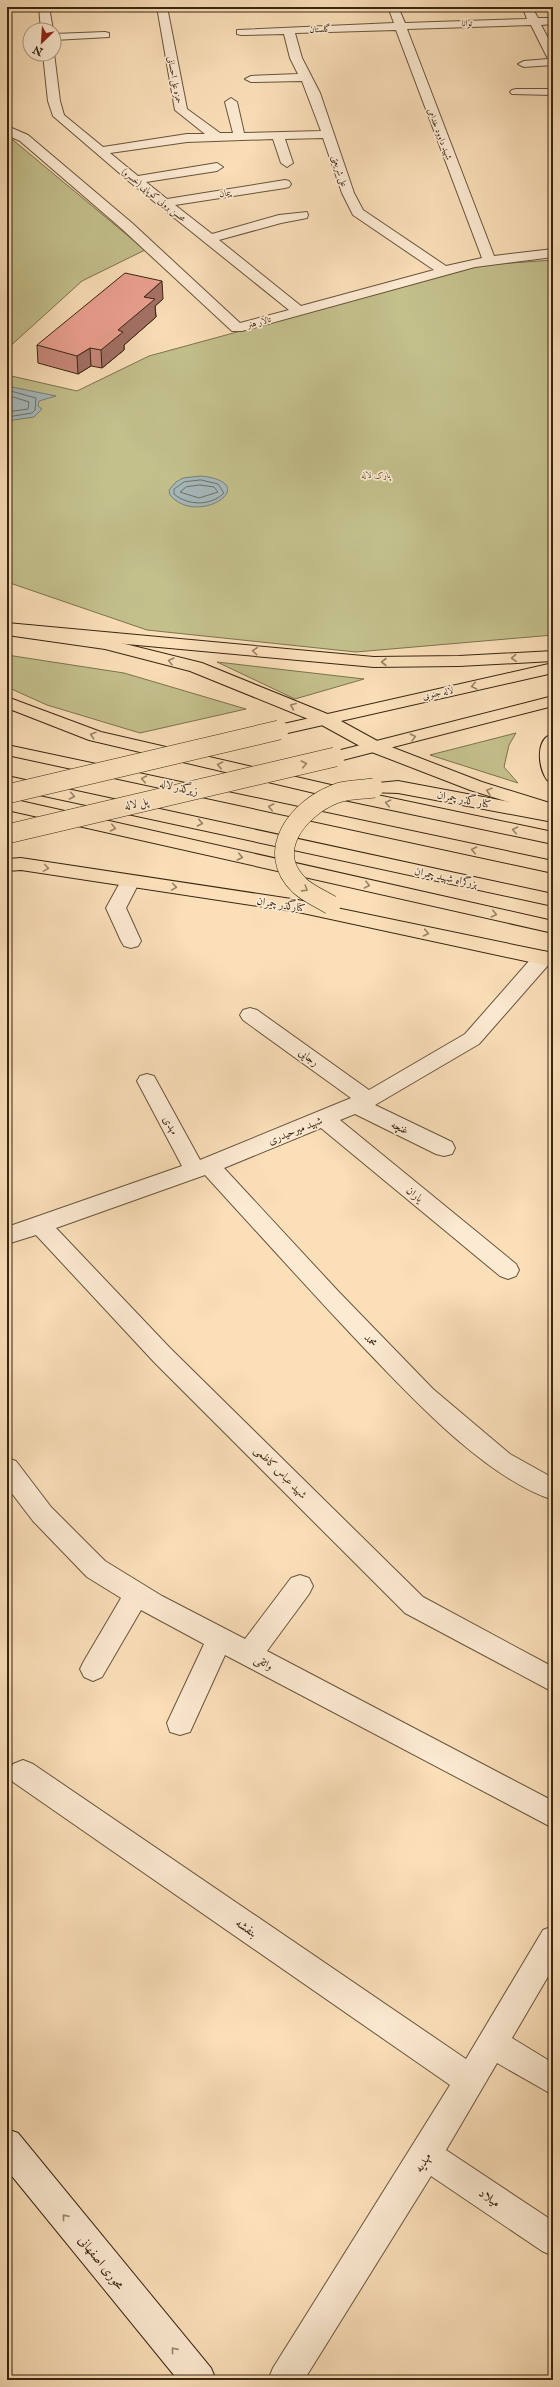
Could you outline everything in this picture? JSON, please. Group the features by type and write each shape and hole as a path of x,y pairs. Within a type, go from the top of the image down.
{"main road":[{"path":"7,629 374,662 458,661 553,656"},
{"path":"7,629 105,644 196,667 324,719 375,747 476,786 553,810"},
{"name":"لاله جنوبی","path":"7,794 324,719 553,668"},
{"path":"375,747 553,701"},
{"path":"7,702 95,736 344,794 553,838"},
{"path":"553,739 551,741 548,765 553,776"},
{"name":"پل لاله","path":"7,834 375,747"},
{"name":"زیرگذر لاله","path":"7,750 553,866"},
{"name":"بزرگراه شهید چمران","path":"7,782 553,900"},
{"name":"کنار گذر چمران","path":"400,928 330,904 298,884 285,863 285,839 295,820 314,805 336,794 374,788 398,787 553,816"},
{"path":"7,804 553,927"},
{"name":"کنارگذر چمران","path":"7,864 21,864 298,906 548,959"}],"street":[{"path":"44,7 46,22"},
{"name":"حمزه علی احسانی","path":"162,7 181,110 216,136"},
{"name":"شهید داوود خدامی","path":"393,7 488,260"},
{"path":"527,7 550,46 553,58"},
{"name":"توانا","path":"399,25 553,21"},
{"name":"گلستان","path":"241,32 399,25"},
{"name":"علی شریعتی","path":"288,30 296,58 314,93 348,193 358,212 387,230 444,272"},
{"path":"62,37 105,35"},
{"name":"محسن برونی کوپایی (خسرو)","path":"50,62 54,101 59,116 135,180 299,311"},
{"path":"524,64 553,62"},
{"path":"251,80 305,77"},
{"path":"516,92 553,92"},
{"path":"231,102 239,136"},
{"name":"تالار هنر","path":"7,130 24,138 126,226 237,328 488,260 553,252"},
{"path":"100,151 187,138 328,134"},
{"path":"278,135 288,163"},
{"path":"135,180 217,167"},
{"name":"پیمان","path":"164,203 285,184"},
{"path":"210,239 279,219 302,215"},
{"path":"130,881 116,908 131,941"},
{"name":"شهید میرحیدری","path":"7,1236 202,1167 362,1102 472,1039 548,959"},
{"name":"رجایی","path":"250,1015 362,1102"},
{"name":"مهدی","path":"147,1081 202,1167"},
{"name":"غنچه","path":"362,1102 444,1148"},
{"name":"یاران","path":"323,1118 508,1270"},
{"name":"محمد","path":"202,1167 425,1396 501,1461 553,1490"},
{"name":"شهید عباس کاظمی","path":"40,1225 162,1355 414,1605 553,1680"},
{"name":"واثقی","path":"7,1468 42,1514 96,1569 137,1594 249,1655 553,1815"},
{"path":"249,1655 300,1586"},
{"path":"94,1669 137,1594"},
{"path":"180,1723 220,1639"},
{"name":"بنفشه","path":"23,1773 470,2080"},
{"name":"مهدیه","path":"285,2380 426,2155 553,1940"},
{"path":"492,2044 553,2080"},
{"name":"محوری اصفهانی","path":"7,2144 199,2380"},
{"name":"میلاد","path":"426,2155 553,2240"}],"green space":[{"path":"7,135 145,250 82,281 7,349"},
{"name":"پارک لاله","path":"553,260 553,635 356,652 147,630 7,582 7,375 77,391 149,356 483,265"},
{"path":"7,655 124,673 246,709 140,733 47,705 7,687"},
{"path":"217,662 364,679 295,699"},
{"path":"516,733 509,745 504,767 518,783 430,755"}],"water":[{"path":"7,386 56,396 39,401 38,406 42,409 34,417 7,421"},
{"path":"201,476 219,480 227,487 226,494 220,500 209,505 195,507 182,504 170,495 169,490 176,482 183,478"}],"building":[{"path":"125,273 162,281 144,297 155,299 118,330 123,332 101,350 90,348 77,356 37,345"}]}
